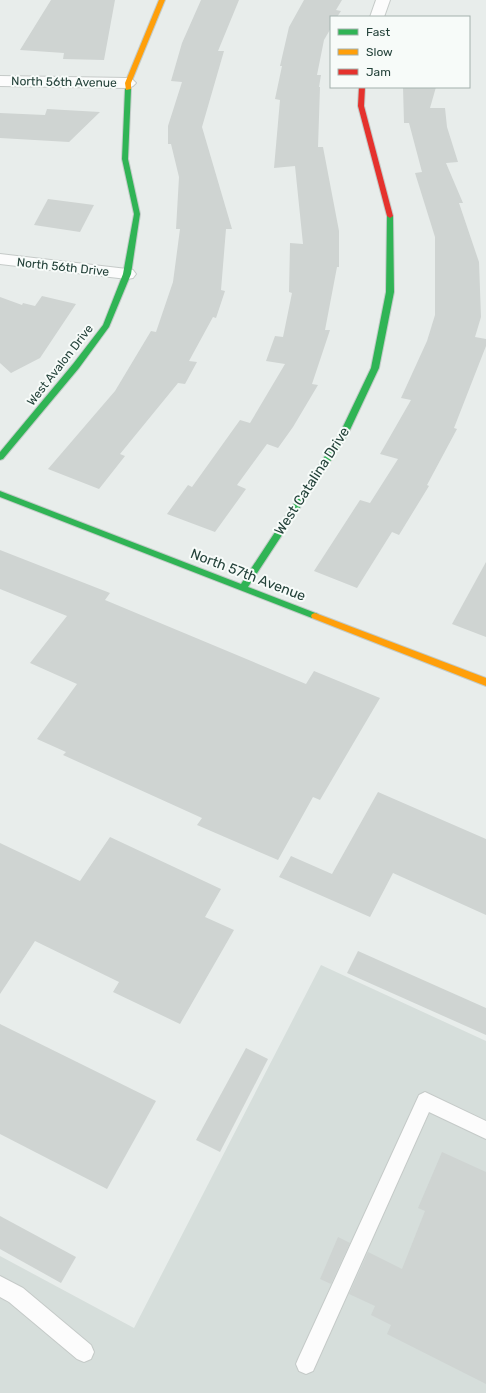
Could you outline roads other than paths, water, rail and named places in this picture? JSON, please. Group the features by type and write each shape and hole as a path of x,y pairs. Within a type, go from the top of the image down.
{"street":[{"name":"West Avalon Drive","path":"0,457 76,366 106,325 127,274 138,214 126,158 128,83 148,31 162,0"},
{"path":"377,16 383,0"},
{"name":"North 56th Avenue","path":"0,81 128,83"},
{"name":"West Catalina Drive","path":"243,588 344,434 375,368 390,292 390,217 361,106 362,88"},
{"name":"North 56th Drive","path":"0,259 127,274"},
{"name":"North 57th Avenue","path":"0,494 486,682"}],"lane":[{"path":"306,1364 424,1100 486,1130"},
{"path":"0,1286 16,1295 84,1352"}]}
